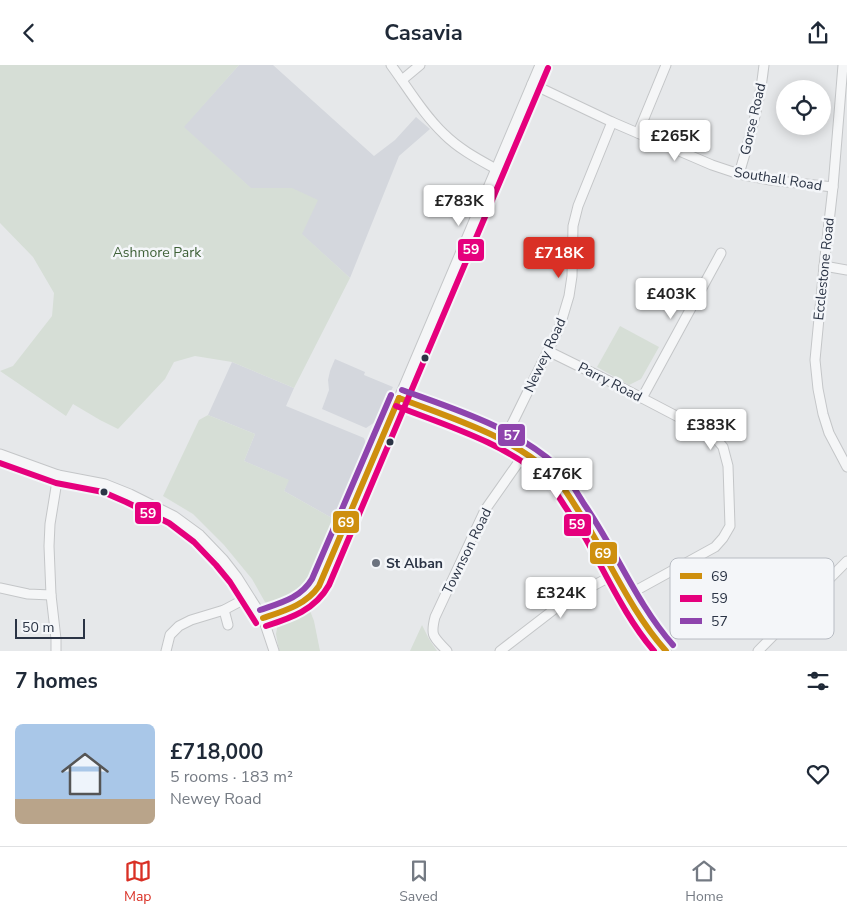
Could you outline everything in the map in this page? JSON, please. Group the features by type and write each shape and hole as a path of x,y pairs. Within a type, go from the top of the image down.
{"street":[{"path":"392,65 418,103 444,134 469,154 496,169"},
{"path":"402,79 420,65"},
{"path":"263,618 291,608 307,599 321,582 540,65"},
{"path":"638,133 666,65"},
{"name":"Gorse Road","path":"739,173 756,117 764,65"},
{"name":"Ecclestone Road","path":"843,65 833,187 815,360 823,414 829,433 847,467"},
{"name":"Southall Road","path":"532,84 612,122 712,165 770,180 833,187"},
{"name":"Newey Road","path":"503,440 560,326 569,296 572,276 573,226 578,206 612,122"},
{"path":"642,398 721,253"},
{"path":"824,266 847,270"},
{"name":"Parry Road","path":"548,351 714,436 723,447 728,466 730,526 715,547 695,558"},
{"path":"399,397 503,440 525,453 552,474 564,488 594,533 640,620 666,651"},
{"name":"Townson Road","path":"447,651 433,636 432,628 435,617 486,510 525,453"},
{"path":"0,454 58,475 105,484 174,516 200,535 237,577 263,618 274,651"},
{"path":"56,651 49,546 50,523 58,475"},
{"path":"834,574 847,561"},
{"name":"Parry Road","path":"626,596 670,572"},
{"path":"500,651 564,601 615,574"},
{"path":"0,588 28,594 51,595"},
{"path":"166,651 170,635 178,626 190,620 224,610 239,602"},
{"path":"224,610 228,625"},
{"path":"758,651 770,639"}],"shaded area":[{"path":"239,65 273,65 374,156 395,140 416,117 430,129 399,156 350,278 183,127"},
{"path":"335,359 365,372 364,375 393,387 375,422 366,428 322,409 329,390 328,380"},
{"path":"232,362 294,388 286,406 364,438 367,447 339,522 284,491 288,480 244,461 255,434 208,415"}],"green space":[{"name":"Ashmore Park","path":"0,65 239,65 184,127 251,188 292,188 318,200 302,234 350,278 294,388 232,362 195,356 174,362 165,379 118,429 73,404 66,416 0,371 13,366 52,316 54,293 33,257 0,223"},
{"path":"620,326 659,347 641,379 629,385 597,367"},
{"path":"208,415 255,434 244,461 289,480 284,491 339,522 313,581 302,594 272,608 265,602 252,579 224,545 193,514 163,496 199,420"},
{"path":"309,608 314,621 320,651 279,651 276,634 278,623"},
{"path":"422,625 429,639 437,651 410,651"}],"transit line":[{"name":"59","path":"266,626 284,620 310,607 329,585 548,68"},
{"name":"57","path":"402,390 484,421 523,441 558,467 569,480 648,612 673,645"},
{"name":"57","path":"260,610 296,595 312,579 391,395"},
{"name":"69","path":"399,398 498,438 517,448 551,473 558,480 587,525 640,617 666,651"},
{"name":"69","path":"263,618 301,603 314,593 319,586 399,398"},
{"name":"59","path":"396,406 455,428 495,446 531,467 546,480 580,528 624,609 654,651"},
{"name":"59","path":"0,463 56,483 103,492 169,523 194,542 216,565 230,582 256,623"}],"place":[{"name":"St Alban","path":"376,563"}]}
